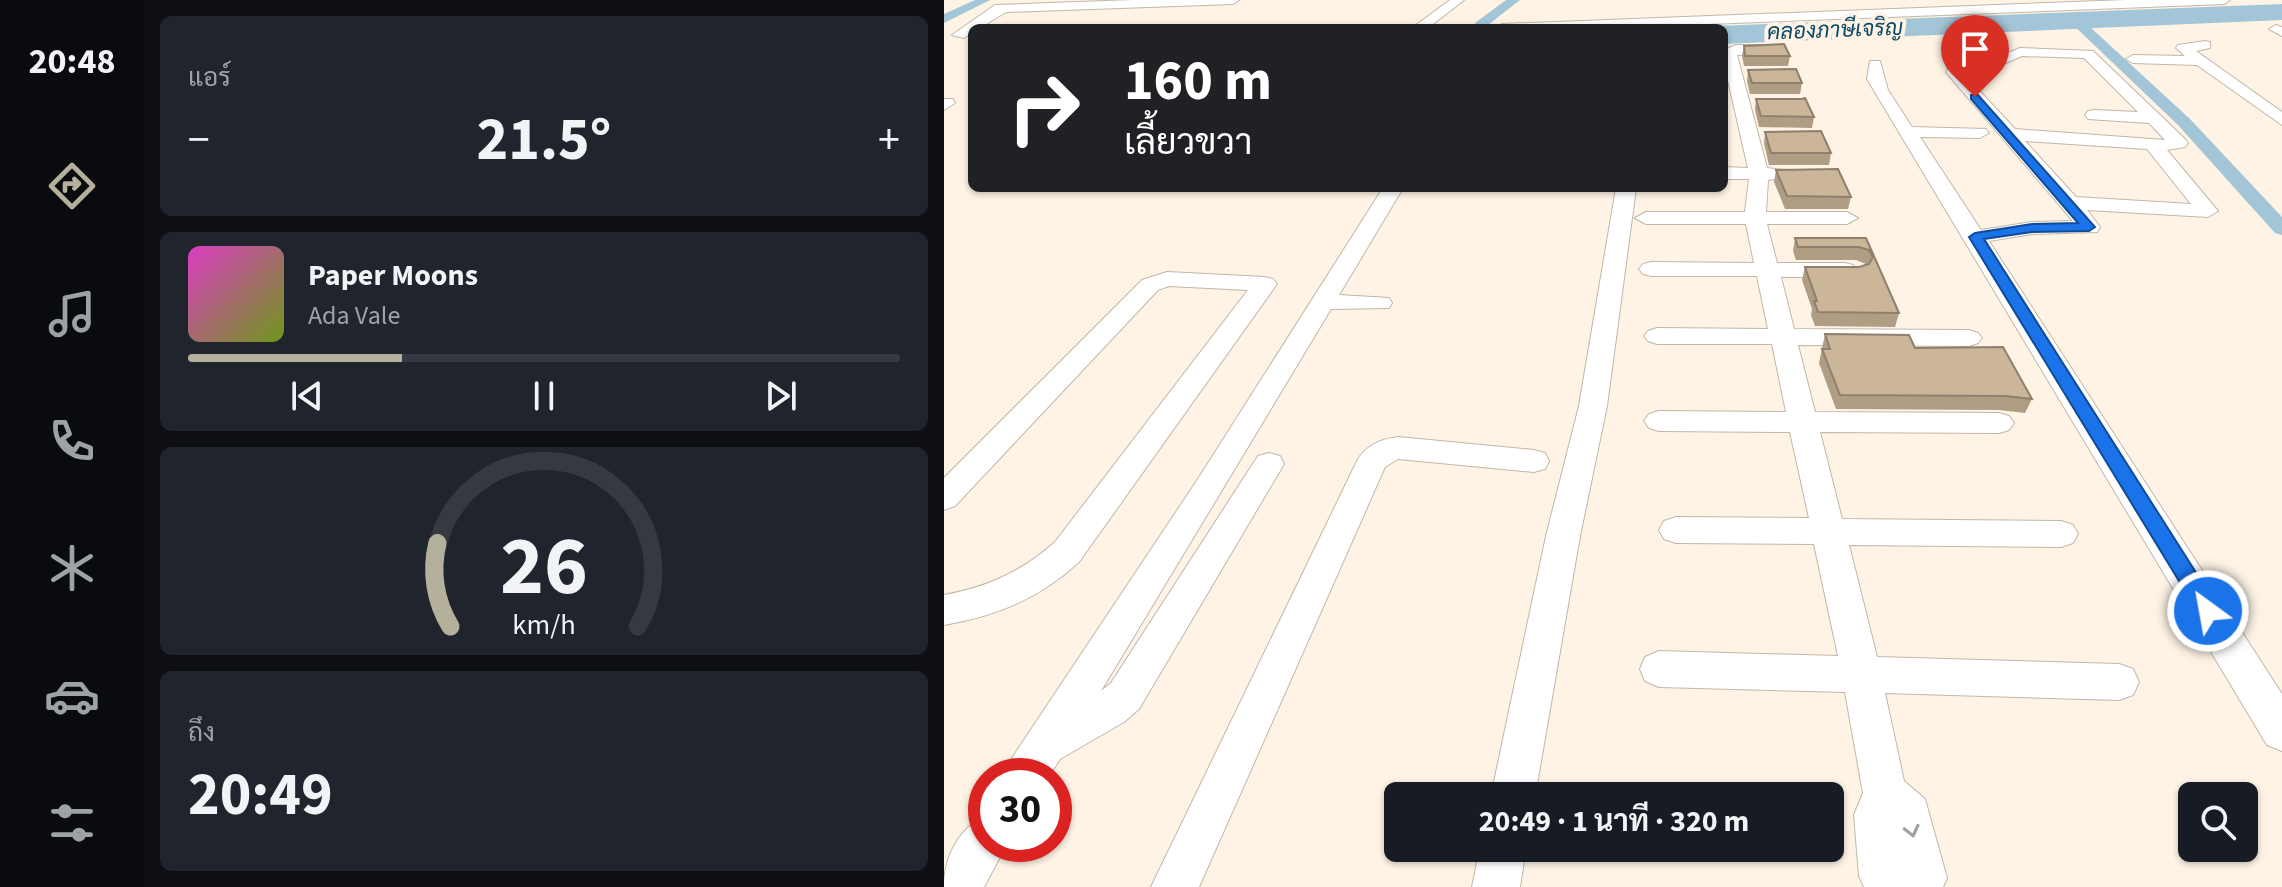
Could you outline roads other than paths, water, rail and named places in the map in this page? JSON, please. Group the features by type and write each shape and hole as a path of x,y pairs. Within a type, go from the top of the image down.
{"street":[{"path":"1143,4 1004,4 994,8 1093,6 1143,4 1233,0"},
{"path":"1425,24 1458,0"},
{"path":"1859,0 1874,13"},
{"path":"1601,24 2224,0"},
{"path":"1123,20 1143,4"},
{"path":"1075,21 1093,6"},
{"path":"1028,21 1049,7"},
{"path":"977,24 1003,9"},
{"path":"944,48 968,47"},
{"path":"1779,49 1729,51 1745,135 1759,173 1755,217 1862,675 1885,793 1876,815 1903,877"},
{"path":"1975,237 2032,228 2089,227 1958,78 1954,72 1958,65 2001,61 2020,52 2088,54 2179,143 2152,144 2008,134"},
{"path":"2136,52 2159,60 2203,53 2282,120"},
{"path":"1875,64 1874,72 1880,90 2282,731"},
{"path":"2094,115 2154,118"},
{"path":"1908,132 1980,133"},
{"path":"2071,203 2208,211 2152,144"},
{"path":"1728,173 1803,174"},
{"path":"1037,758 1391,192"},
{"path":"1516,782 1563,536 1593,406 1626,201 1755,217 1847,218"},
{"path":"1651,269 1855,270"},
{"path":"944,498 1107,327 1156,281 1265,284 1067,552 1043,575 1018,589 986,604 944,610"},
{"path":"1323,302 1380,303"},
{"path":"1657,336 1969,338"},
{"path":"1659,421 1999,423"},
{"path":"1175,887 1372,461 1388,449 1398,448 1534,461"},
{"path":"1039,758 1125,696 1269,464"},
{"path":"1676,530 2061,534"},
{"path":"1659,669 2119,682"},
{"path":"957,887 972,862"},
{"path":"1496,887 1500,862"}],"water":[{"name":"คลองภาษีเจริญ","path":"2282,4 2282,20 1728,44 1728,26"}],"waterway":[{"path":"944,19 984,0"},
{"path":"1482,24 1514,0"},
{"path":"2073,18 2184,122 2282,229"}]}
